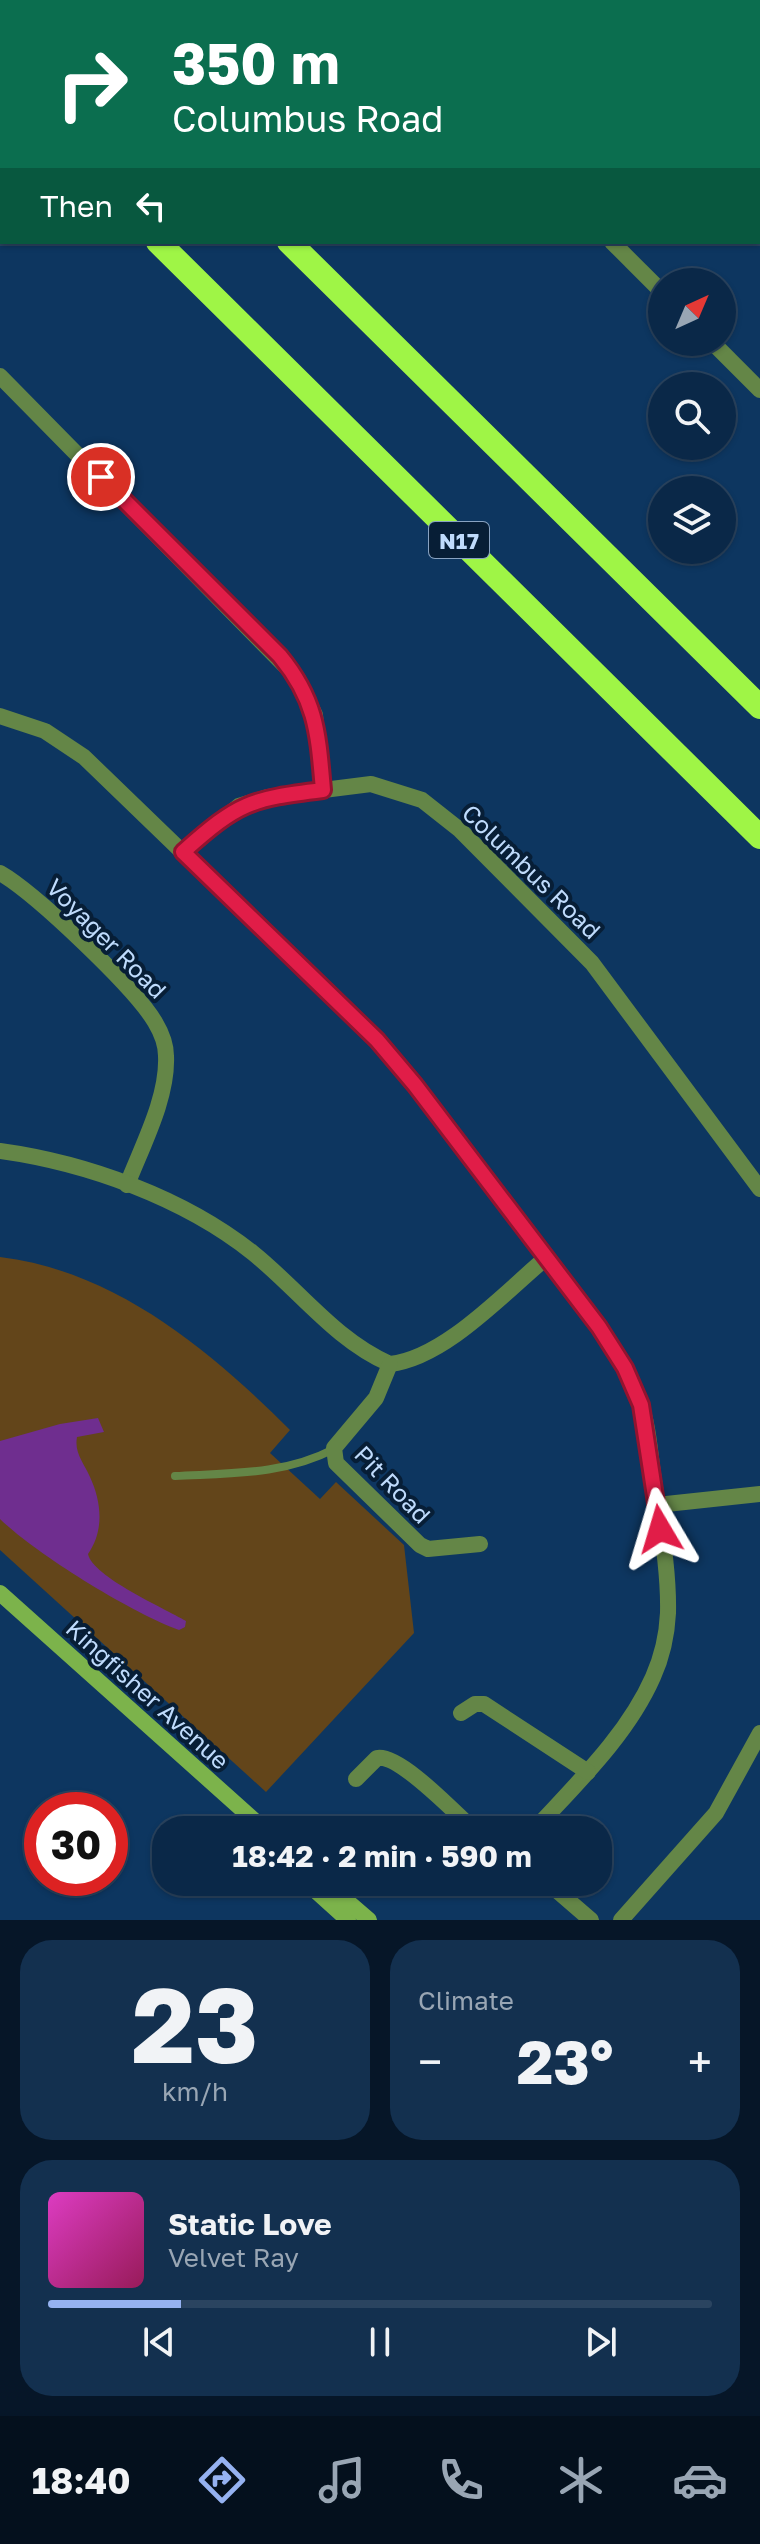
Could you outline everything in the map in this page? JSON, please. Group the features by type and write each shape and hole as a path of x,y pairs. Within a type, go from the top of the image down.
{"highway":[{"name":"N17","path":"160,244 760,837"},
{"path":"291,244 760,707"}],"street":[{"path":"614,244 648,278"},
{"path":"726,356 760,390"},
{"path":"0,376 298,679 315,715 323,790"},
{"path":"0,716 45,731 84,757 377,1040 415,1085 599,1327 625,1368 641,1405 657,1505 668,1612 664,1643 653,1677 637,1706 588,1772 547,1816"},
{"name":"Columbus Road","path":"183,852 239,806 268,797 371,784 422,800 460,830 592,963 760,1189"},
{"name":"Voyager Road","path":"0,873 29,893 117,979 154,1019 163,1037 167,1057 164,1077 127,1185"},
{"path":"0,1151 32,1156 127,1185 187,1211 252,1252 340,1332 390,1364 424,1355 445,1342 546,1258"},
{"name":"Pit Road","path":"390,1364 376,1398 334,1448 336,1463 420,1545 428,1549 480,1544"},
{"path":"657,1505 760,1494"},
{"name":"Kingfisher Avenue","path":"0,1593 249,1816"},
{"name":"Kingfisher Avenue","path":"0,1606 233,1816"},
{"path":"461,1713 475,1704 484,1704 588,1772"},
{"path":"621,1920 716,1813 760,1733"},
{"path":"356,1779 377,1758 388,1758 406,1769 458,1816"},
{"path":"321,1896 348,1920"},
{"path":"341,1896 369,1920"},
{"path":"563,1896 591,1920"}],"lane":[{"path":"175,1476 274,1470 305,1464 334,1448"}],"shaded area":[{"path":"0,1257 43,1265 83,1279 159,1319 228,1372 290,1430 270,1453 320,1499 336,1482 404,1545 414,1633 266,1792 0,1550"},
{"path":"98,1418 104,1432 77,1437 76,1443 99,1507 97,1536 88,1554 93,1563 115,1582 186,1621 185,1627 179,1630 85,1581 37,1549 0,1519 0,1441 60,1424"}],"route":[{"path":"101,477 280,656 308,695 315,715 323,790 268,797 239,806 183,852 377,1040 415,1085 599,1327 625,1368 641,1405 660,1529"}]}
